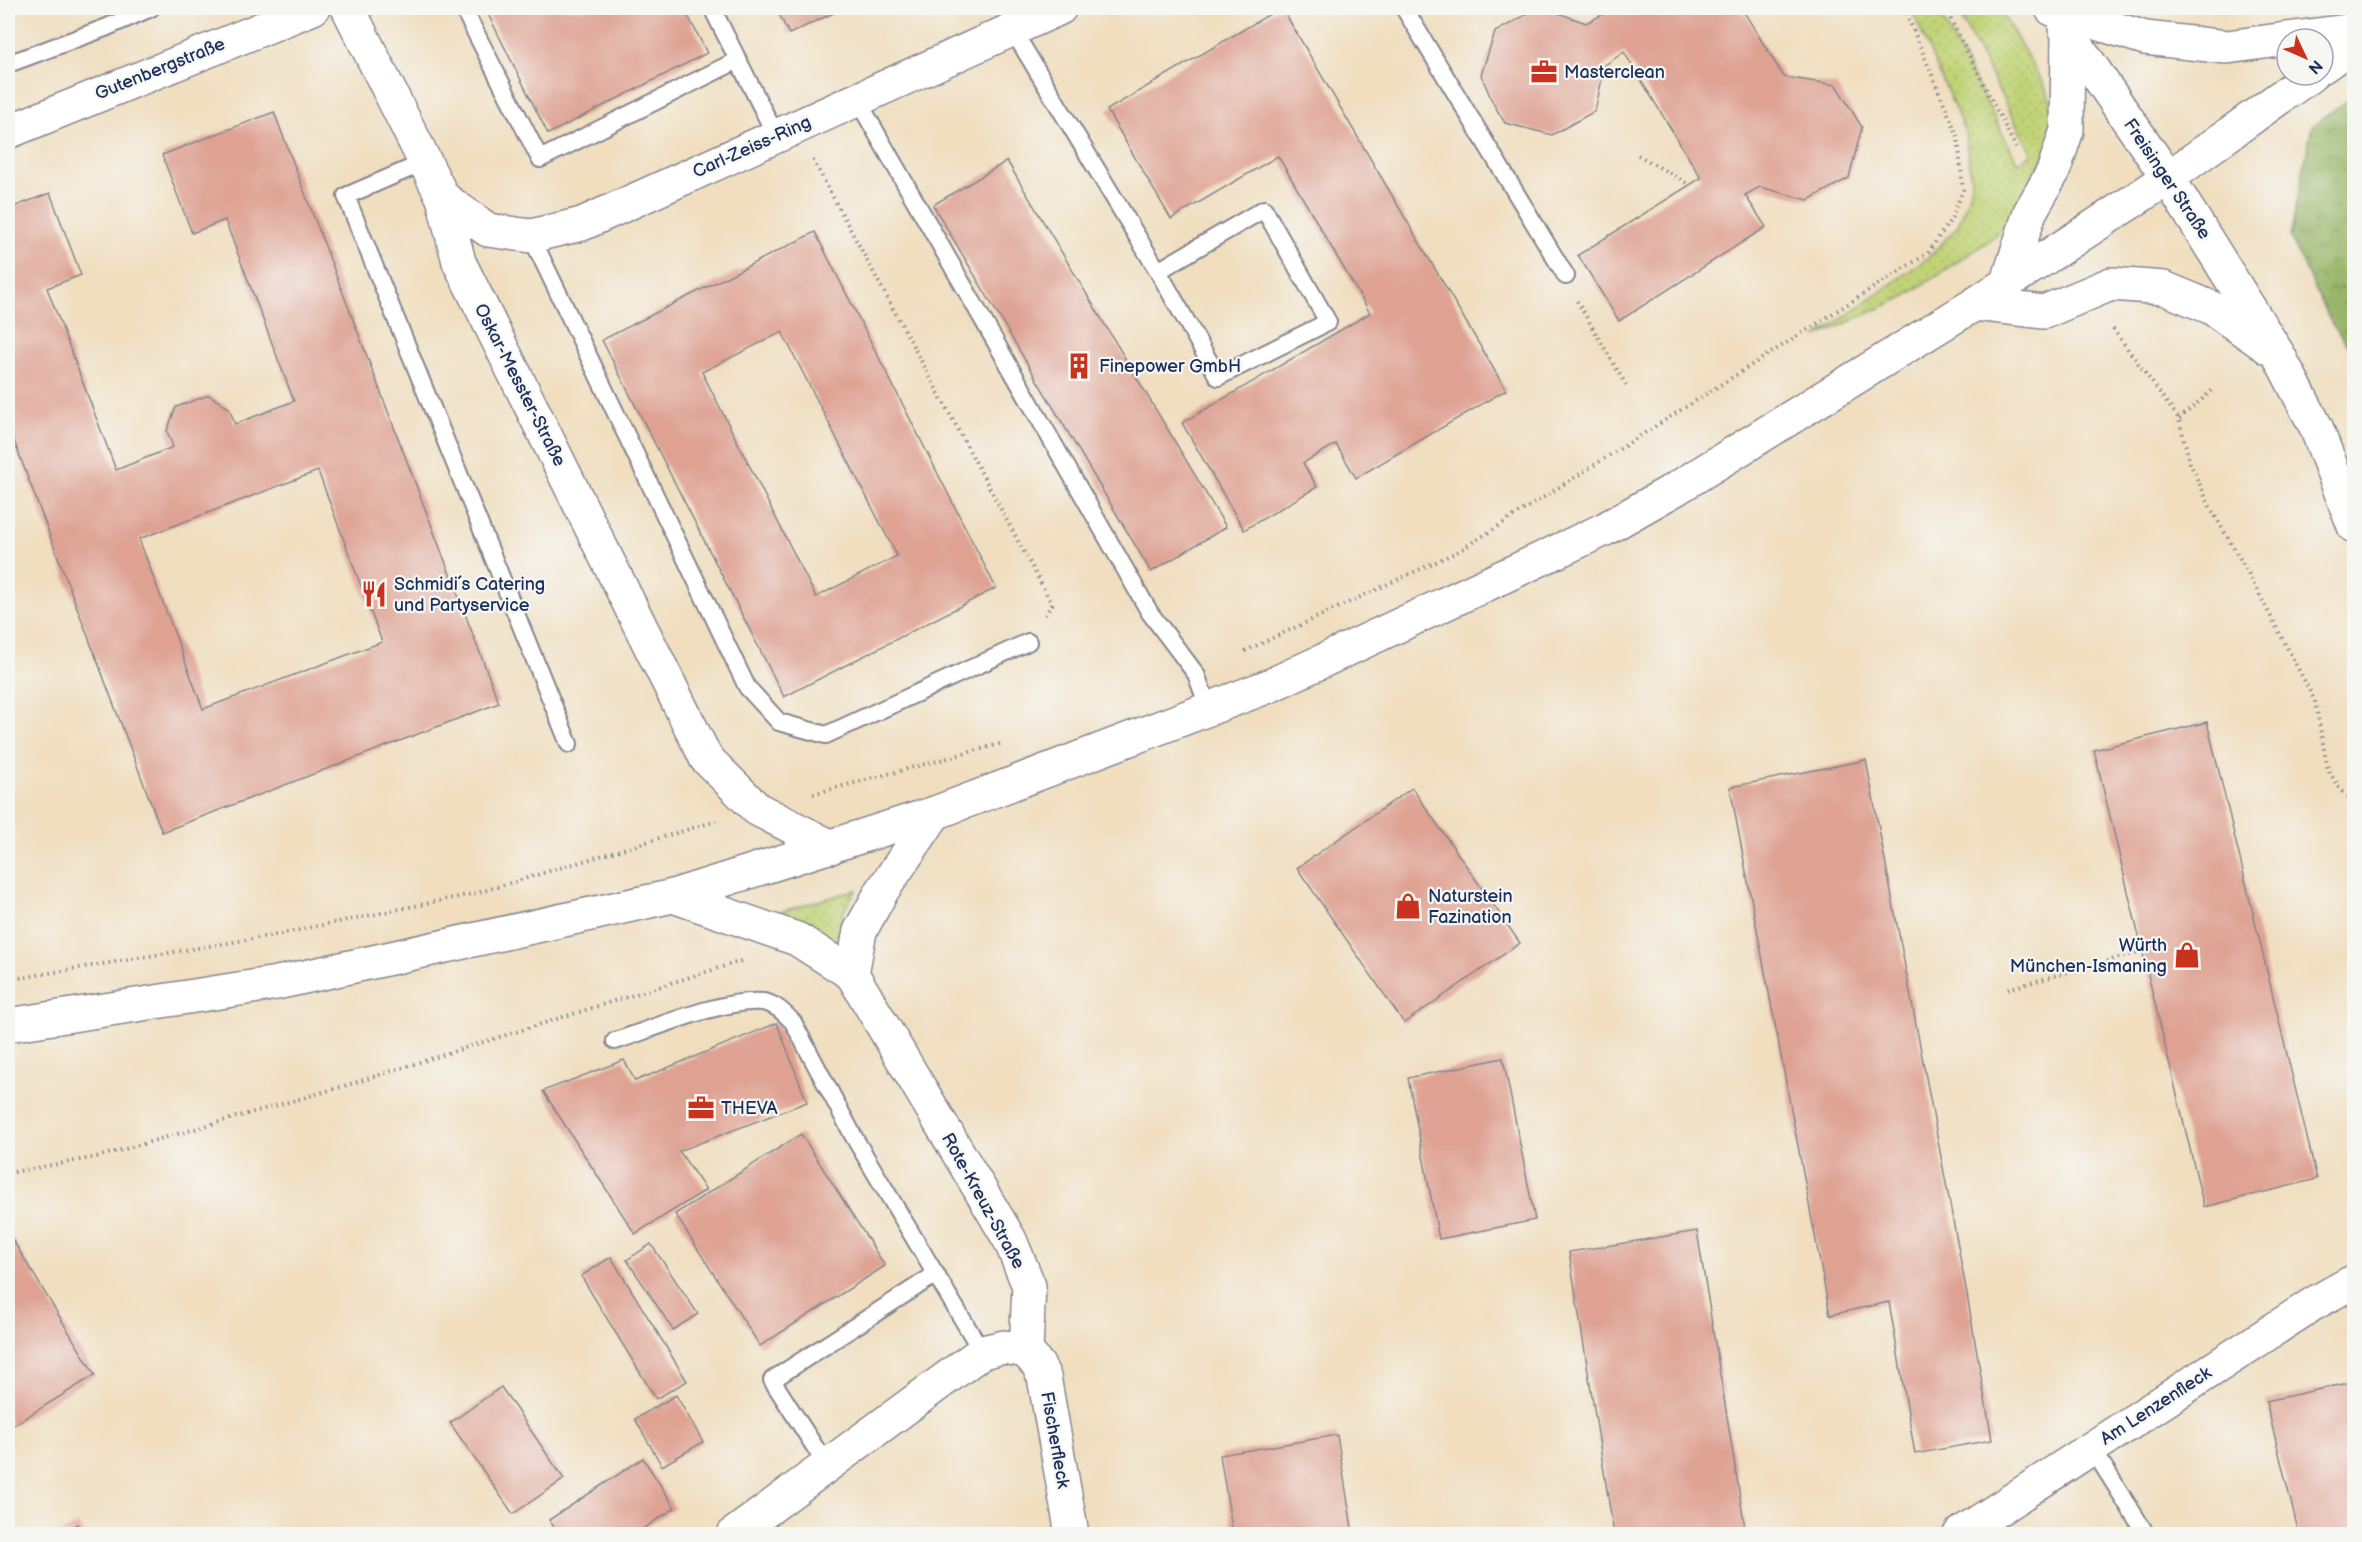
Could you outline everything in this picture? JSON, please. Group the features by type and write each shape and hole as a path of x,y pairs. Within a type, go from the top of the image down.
{"main road":[{"name":"Gutenbergstraße","path":"8,132 313,8"},
{"name":"Oskar-Messter-Straße","path":"348,8 443,198 459,261 706,758 758,809 831,847"},
{"name":"Carl-Zeiss-Ring","path":"443,198 488,230 531,236 582,224 1060,8"},
{"path":"2008,281 2030,212 2053,172 2067,130 2057,16 2145,38 2227,47 2355,30"},
{"name":"Freisinger Straße","path":"2057,16 2168,178 2278,354 2316,427 2355,526"},
{"path":"2335,58 2355,44"},
{"path":"8,1025 277,983 673,896 935,813 1269,686 1605,529 1677,488 1975,304 2168,178 2294,87"},
{"name":"Freisinger Straße","path":"1975,304 2044,312 2111,284 2164,288 2212,308 2278,354"},
{"path":"673,896 797,939 852,974 860,931 882,891 935,813"},
{"name":"Rote-Kreuz-Straße","path":"852,974 1010,1240 1029,1286 1026,1351"},
{"name":"Am Lenzenfleck","path":"1960,1534 2313,1304 2355,1281"},
{"path":"734,1534 982,1352 1004,1347 1026,1351"},
{"name":"Fischerfleck","path":"1026,1351 1038,1365 1044,1377 1072,1534"}],"lane":[{"path":"8,64 105,28 151,8"},
{"path":"463,8 540,159 738,60"},
{"path":"712,8 738,60 786,132"},
{"path":"1404,8 1566,276"},
{"path":"1012,29 1158,272 1218,377 1328,322 1264,209 1158,272"},
{"path":"857,99 1150,613 1196,674 1209,709"},
{"path":"425,162 346,196 568,744"},
{"path":"531,236 747,687 779,722 826,735 1028,642"},
{"path":"615,1041 726,1004 763,1002 779,1008 793,1022 855,1139 982,1352"},
{"path":"827,1466 772,1380 936,1274"},
{"path":"2092,1448 2146,1534"}],"path":[{"path":"1196,674 1459,551 1928,253 1952,219 1964,190 1958,137 1904,8"},
{"path":"1945,8 2016,148"},
{"path":"786,132 1052,604 1028,642"},
{"path":"1638,155 1690,185"},
{"path":"1566,276 1580,308 1626,385"},
{"path":"2345,287 2355,280"},
{"path":"2113,329 2179,419 2190,462 2211,508 2246,569 2315,701 2328,770 2341,790 2355,801"},
{"path":"2179,419 2215,388"},
{"path":"8,980 275,935 477,893 758,809 1005,743"},
{"path":"2008,989 2143,951"},
{"path":"8,1173 96,1156 341,1087 746,960"}],"green space":[{"path":"1911,8 1937,8 2018,163 2032,154 1956,8 1999,8 2045,86 2054,110 2055,134 2013,219 1986,243 1904,297 1816,337 1929,257 1958,226 1972,187 1965,132"},
{"path":"2354,95 2354,353 2332,324 2290,237 2312,126"},
{"path":"856,890 844,910 836,942 826,946 766,916"}],"building":[{"path":"485,8 684,8 707,53 548,134"},
{"path":"776,8 844,8 789,34"},
{"path":"1280,8 1506,390 1356,478 1336,444 1303,463 1317,487 1244,530 1182,423 1370,313 1278,156 1171,219 1107,110"},
{"path":"1538,8 1586,23 1602,15 1598,8 1745,8 1742,9 1784,77 1836,85 1862,127 1849,178 1808,200 1760,187 1745,195 1766,227 1619,321 1578,255 1701,178 1624,52 1605,65 1595,111 1552,135 1505,123 1481,75 1495,32"},
{"path":"274,112 499,703 162,832 8,425 8,209 50,193 81,275 47,288 116,470 173,447 167,431 176,407 209,395 229,408 235,424 294,401 225,220 192,233 162,155","holes":["318,471 382,642 203,709 139,539"]},
{"name":"Finepower GmbH","path":"1007,161 1226,527 1151,572 933,205"},
{"path":"815,232 996,588 784,697 602,340","holes":["782,332 897,556 816,597 702,372"]},
{"path":"2207,722 2317,1179 2204,1207 2094,750"},
{"path":"1866,760 1966,1289 1992,1440 1915,1454 1889,1302 1830,1315 1730,787"},
{"name":"Naturstein Fazination","path":"1412,788 1520,943 1404,1023 1297,868"},
{"path":"777,1023 807,1102 679,1151 706,1190 635,1234 543,1091 624,1060 635,1081"},
{"path":"1503,1058 1535,1220 1439,1239 1408,1078"},
{"path":"801,1134 885,1266 760,1346 675,1214"},
{"path":"1697,1231 1746,1534 1614,1534 1569,1252"},
{"path":"8,1232 95,1375 12,1426 8,1418"},
{"path":"651,1244 698,1314 673,1330 627,1260"},
{"path":"611,1257 687,1381 656,1399 581,1276"},
{"path":"2348,1383 2354,1407 2354,1534 2299,1534 2266,1401"},
{"path":"501,1387 564,1479 513,1514 450,1423"},
{"path":"676,1395 703,1442 662,1466 635,1419"},
{"path":"1337,1435 1353,1534 1233,1534 1220,1455"},
{"path":"643,1458 675,1508 635,1534 559,1534 549,1520"},
{"path":"78,1524 85,1534 60,1534"}],"place":[{"name":"Masterclean","path":"1544,72"},
{"name":"Finepower GmbH","path":"1079,366"},
{"name":"Schmidi´s Catering und Partyservice","path":"374,594"},
{"name":"Naturstein Fazination","path":"1408,906"},
{"name":"Würth München-Ismaning","path":"2187,955"},
{"name":"THEVA","path":"701,1108"}]}
